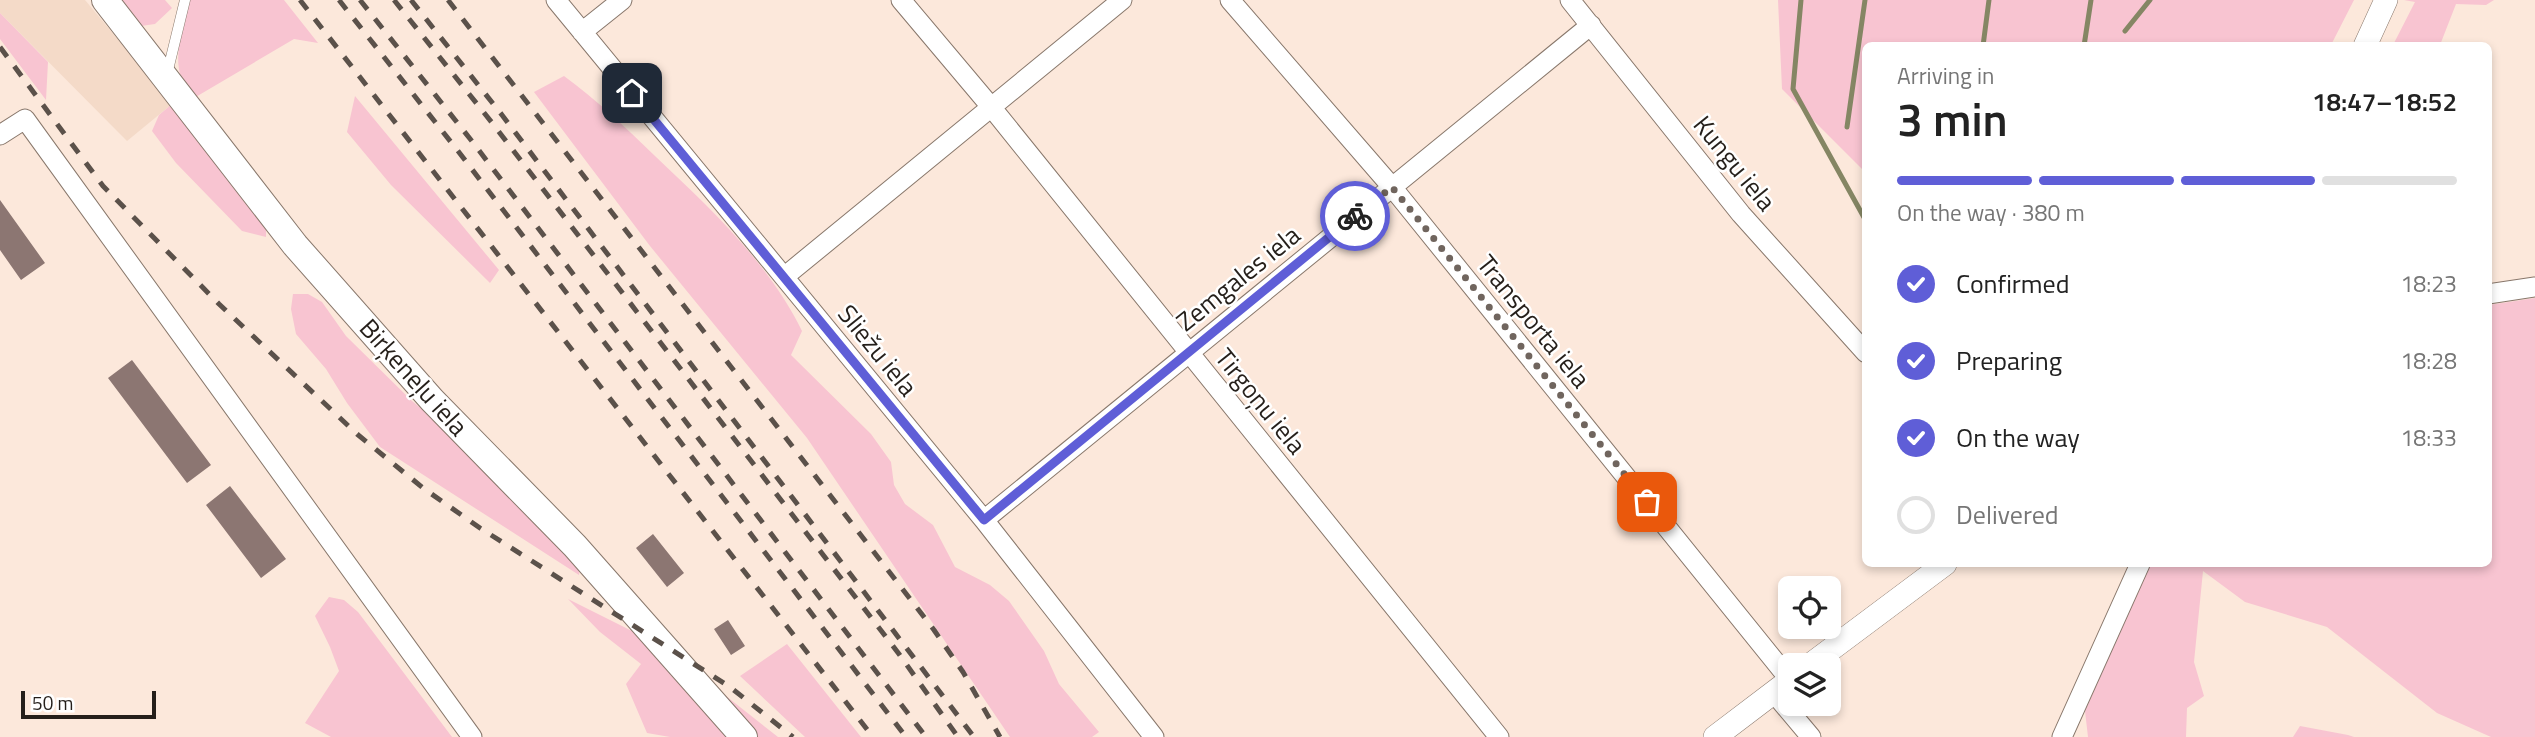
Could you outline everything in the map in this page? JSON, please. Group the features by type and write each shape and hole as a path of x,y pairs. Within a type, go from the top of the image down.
{"main road":[{"name":"Birķeneļu iela","path":"105,0 295,245 432,400 575,545 744,737"}],"street":[{"name":"Sliežu iela","path":"556,0 984,520 1154,737"},
{"path":"582,32 622,0"},
{"name":"Tirgoņu iela","path":"901,0 992,108 1499,737"},
{"path":"784,277 1122,0"},
{"name":"Transporta iela","path":"1230,0 1392,187 1778,675"},
{"name":"Kungu iela","path":"1570,0 1741,214 1862,350"},
{"path":"2367,42 2386,0"},
{"name":"Zemgales iela","path":"984,520 1591,25"},
{"path":"0,135 25,119 472,737"},
{"path":"2492,293 2535,287"},
{"path":"1826,653 1941,567"},
{"path":"2062,737 2139,567"},
{"path":"1715,737 1778,689"},
{"name":"Transporta iela","path":"1801,716 1811,737"}],"lane":[{"path":"166,79 186,0"}],"shaded area":[{"path":"0,0 85,0 172,104 127,141 0,13"},
{"path":"120,0 165,0 172,8 155,24 141,26"},
{"path":"190,0 284,0 318,43 294,39 194,98 185,87 178,64 180,38"},
{"path":"1778,0 2354,0 2333,42 1862,42 1862,169 1782,89"},
{"path":"2404,0 2494,0 2486,5 2456,4 2441,42 2395,42 2415,2"},
{"path":"0,13 48,62 46,100 0,39"},
{"path":"564,76 611,114 676,176 717,216 755,259 802,331 791,355 871,434 891,462 894,485 905,504 933,525 955,567 990,585 1009,601 1044,651 1059,684 1099,732 1092,737 1010,737 807,438 650,246 534,92"},
{"path":"355,96 499,270 490,283 391,185 347,132"},
{"path":"172,104 266,225 266,237 242,231 176,163 152,131 159,115"},
{"path":"293,294 308,294 322,302 346,336 412,401 462,441 580,566 579,575 380,447 326,369 296,334 291,309"},
{"path":"2535,298 2535,737 2491,737 2437,713 2327,627 2245,602 2203,571 2194,662 2204,696 2187,708 2186,737 2088,737 2085,711 2149,567 2492,567 2492,305"},
{"path":"329,597 344,600 358,612 452,737 331,737 305,723 339,671 315,616"},
{"path":"568,599 636,633 727,737 670,737 647,733 626,684 641,664 600,632"},
{"path":"787,644 861,737 805,737 740,676"},
{"path":"707,681 778,737 756,737"},
{"path":"2300,726 2348,735 2354,737 2293,737"}],"building":[{"path":"0,200 45,263 21,280 0,250"},
{"path":"132,360 211,465 187,483 108,378"},
{"path":"230,486 286,559 261,578 206,505"},
{"path":"653,534 684,573 667,587 636,548"},
{"path":"728,620 745,646 731,655 714,629"}],"waterway":[{"path":"1801,0 1793,89 1862,214"},
{"path":"1847,127 1865,0"},
{"path":"1984,42 1989,0"},
{"path":"2085,42 2091,0"},
{"path":"2125,31 2150,0"}],"railway":[{"path":"300,0 873,737"},
{"path":"339,0 458,151 906,737"},
{"path":"360,0 471,140 926,737"},
{"path":"394,0 493,124 899,654 958,737"},
{"path":"411,0 502,115 974,737"},
{"path":"448,0 934,630 963,672 1000,737"},
{"path":"0,47 103,186 219,304 357,434 423,488 480,528 730,687 793,737"}],"way so far":[{"path":"1355,216 1392,187 1647,502"}],"route":[{"path":"632,93 984,520 1355,216"}]}
